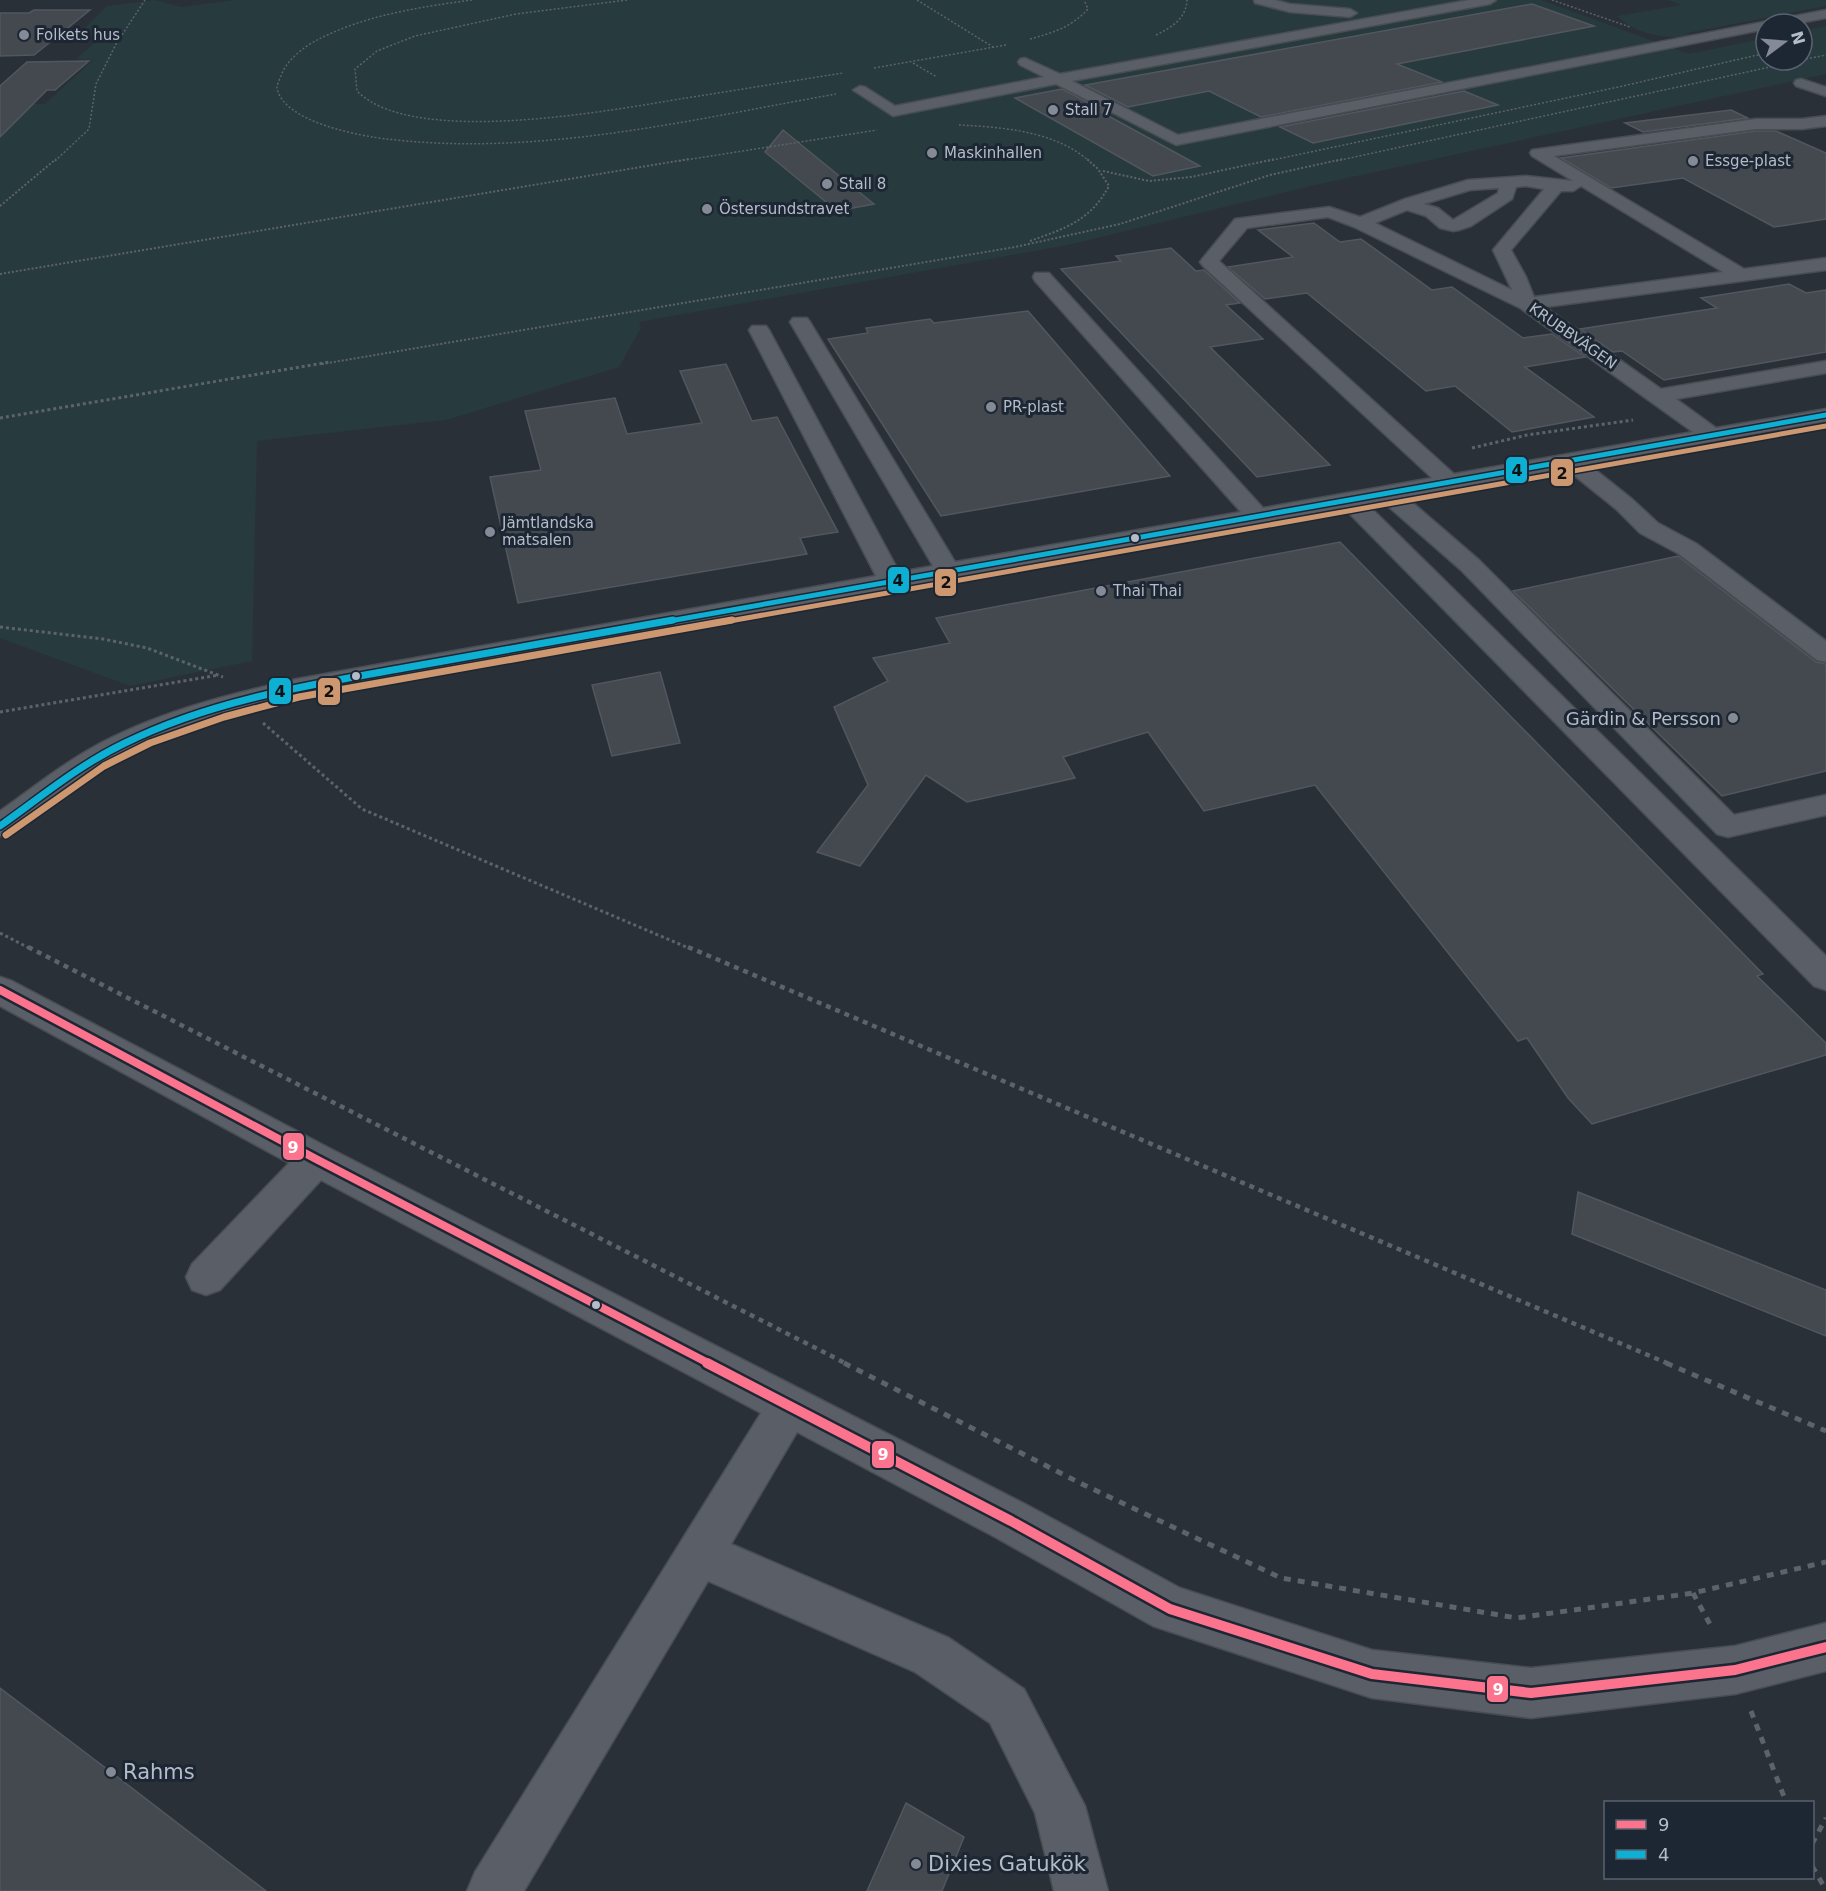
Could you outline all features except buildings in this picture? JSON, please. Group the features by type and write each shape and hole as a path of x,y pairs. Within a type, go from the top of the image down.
{"street":[{"path":"1251,0 1289,37"},
{"path":"1260,0 1290,9 1377,16 1406,0"},
{"path":"893,111 1289,37 1377,16 1490,0"},
{"path":"1025,62 1176,140 1754,27"},
{"path":"1801,83 1825,91"},
{"path":"860,90 910,125"},
{"path":"1742,276 1538,153 1756,124 1803,124 1826,121"},
{"path":"1360,223 1468,185 1526,181 1556,186 1591,186"},
{"path":"1407,205 1432,212 1446,225 1453,226 1465,222 1506,195 1509,182"},
{"path":"1556,186 1502,250 1517,277 1527,304 1826,264"},
{"name":"KRUBBVÄGEN","path":"1448,481 1209,262 1241,223 1329,212 1360,223 1527,304 1712,435"},
{"path":"1042,277 1257,516"},
{"path":"800,322 948,571"},
{"path":"759,330 892,582"},
{"path":"1659,396 1826,367"},
{"path":"0,826 102,755 176,720 241,700 297,687 1448,481 1826,416"},
{"path":"1570,461 1624,504 1649,528 1688,549 1826,654"},
{"path":"1386,492 1470,565 1728,827 1826,805"},
{"path":"1349,499 1826,977"},
{"path":"0,990 316,1159 790,1404 1011,1521 1170,1609 1372,1674 1531,1693 1735,1670 1826,1647"},
{"path":"206,1277 316,1159"},
{"path":"494,1891 790,1404"},
{"path":"700,1554 932,1655 1007,1706 1059,1806 1081,1891"}],"path":[{"path":"0,206 39,175 89,129 96,84 116,44 144,0"},
{"path":"472,0 385,16 319,39 302,48 288,62 278,77 278,89 284,104 305,118 354,134 435,144 489,144 594,135 860,90"},
{"path":"627,0 432,30 383,47 355,66 352,78 358,92 375,103 393,110 441,119 499,122 602,112 843,73"},
{"path":"917,0 993,48"},
{"path":"1026,40 1068,28 1082,18 1088,9 1084,0"},
{"path":"1153,36 1179,21 1187,6 1187,0"},
{"path":"1552,0 1675,43"},
{"path":"866,69 1015,43"},
{"path":"1102,171 1149,181 1191,177 1754,56"},
{"path":"912,62 937,77 926,79"},
{"path":"0,418 1015,247 1120,224 1270,175 1754,71"},
{"path":"0,274 594,174 910,125 977,126 1021,131 1059,144 1086,157 1102,171 1109,186 1101,203 1082,222 1015,247"},
{"path":"0,627 103,639 147,648 221,675 273,733 362,809 1826,1431"},
{"path":"0,712 221,675"},
{"path":"0,933 1084,1485 1281,1578 1518,1618 1692,1593 1826,1562"},
{"path":"1814,1840 1826,1818"},
{"path":"1814,1869 1826,1890"}],"green space":[{"name":"Östersundstravet","path":"155,0 181,7 235,0 1541,0 1689,54 1754,40 1754,72 1814,72 1814,28 1826,26 1826,74 1315,185 1068,245 639,322 641,328 619,367 446,420 257,441 252,661 130,686 0,638 0,104 45,104 93,60 76,59 98,40 83,30 107,6"},
{"path":"1668,0 1826,0 1826,6 1795,12 1754,12 1754,20 1687,33 1691,36 1682,37 1662,36 1642,31 1617,16 1682,5"}],"transit line":[{"name":"4","path":"0,826 76,771 125,743 197,714 297,687 1826,415"},
{"name":"2","path":"6,835 104,766 150,743 199,724 299,697 1826,426"},
{"name":"9","path":"0,990 316,1159 1011,1521 1170,1609 1372,1674 1531,1693 1735,1670 1826,1647"}],"place":[{"name":"Folkets hus","path":"24,35"},
{"name":"Stall 7","path":"1053,110"},
{"name":"Maskinhallen","path":"932,153"},
{"name":"Essge-plast","path":"1693,161"},
{"name":"Stall 8","path":"827,184"},
{"name":"Östersundstravet","path":"707,209"},
{"name":"PR-plast","path":"991,407"},
{"name":"Jämtlandska matsalen","path":"490,532"},
{"name":"Thai Thai","path":"1101,591"},
{"name":"Gärdin & Persson","path":"1733,718"},
{"name":"Rahms","path":"111,1772"},
{"name":"Dixies Gatukök","path":"916,1864"}]}
